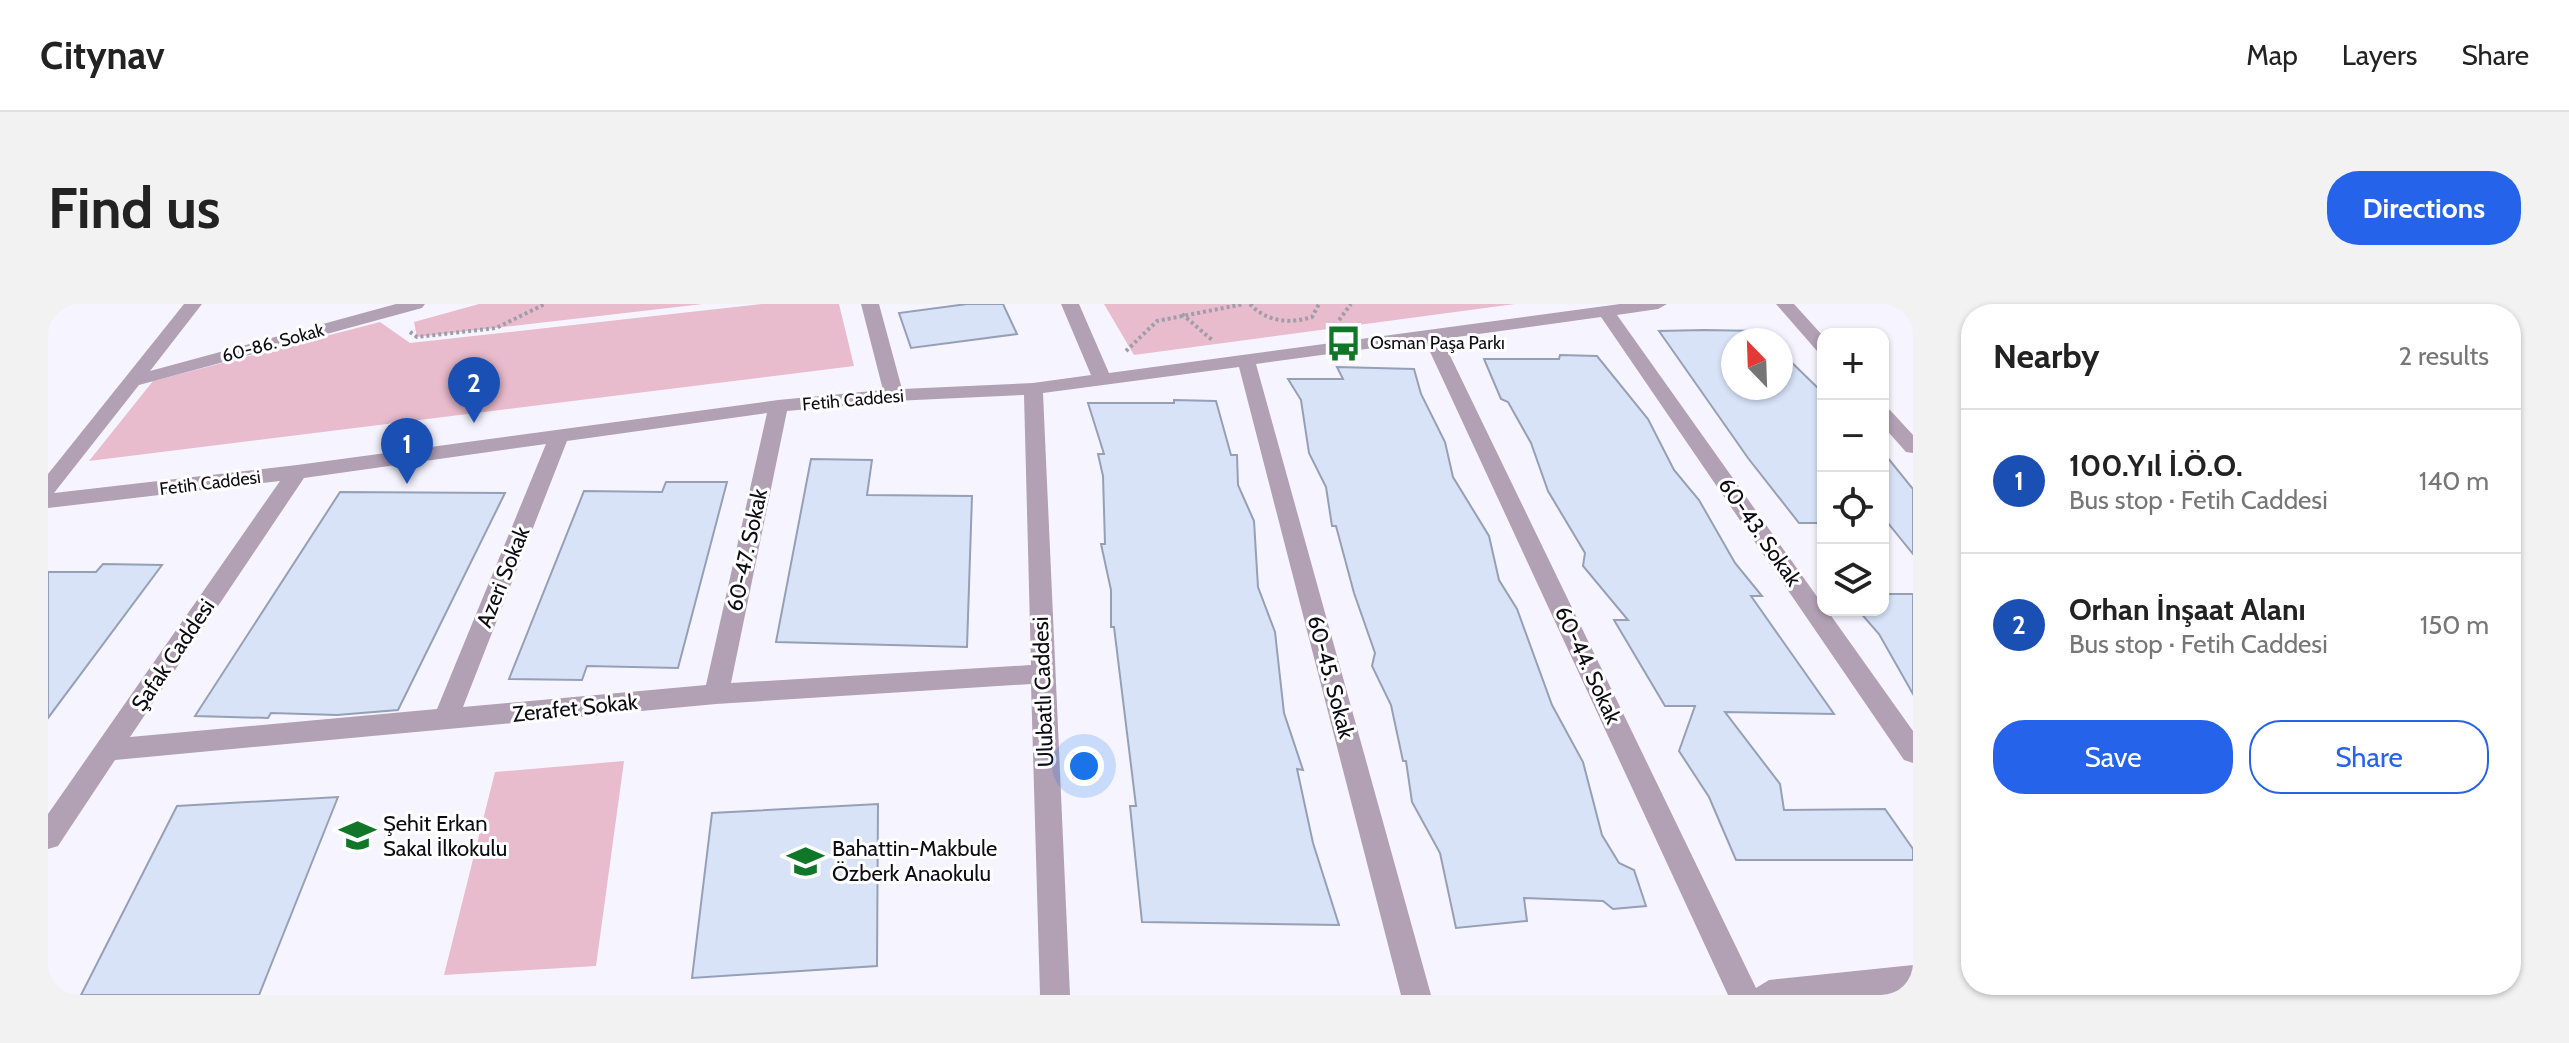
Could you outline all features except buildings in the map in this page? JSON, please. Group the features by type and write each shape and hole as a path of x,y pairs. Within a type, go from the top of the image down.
{"street":[{"path":"48,488 193,304"},
{"name":"60-86. Sokak","path":"130,382 416,304"},
{"path":"870,304 894,395"},
{"path":"1070,304 1102,379"},
{"name":"Fetih Caddesi","path":"48,501 297,472 778,406 894,395 1033,389 1658,304"},
{"path":"1785,304 1817,340"},
{"name":"60-43. Sokak","path":"1606,311 1913,752"},
{"name":"60-44. Sokak","path":"1431,335 1744,995"},
{"name":"60-45. Sokak","path":"1246,360 1416,995"},
{"name":"Ulubatlı Caddesi","path":"1033,389 1055,995"},
{"name":"60-47. Sokak","path":"716,694 778,406"},
{"path":"1889,421 1913,447"},
{"name":"Azeri Sokak","path":"445,720 560,434"},
{"name":"Şafak Caddesi","path":"48,837 297,472"},
{"name":"Zerafet Sokak","path":"109,750 716,694 1042,674"},
{"path":"1769,995 1913,980"}],"path":[{"path":"385,313 417,337 496,328 545,304"},
{"path":"1102,379 1142,333 1157,321 1247,304 1271,318 1293,321 1312,317 1319,304"}],"shaded area":[{"path":"479,304 703,304 417,337 414,322"},
{"path":"762,304 839,304 854,366 89,461 153,381 380,322 410,343"},
{"path":"1104,304 1515,304 1134,355"},
{"path":"624,761 596,966 444,975 495,772"}],"place":[{"name":"Osman Paşa Parkı","path":"1344,343"},
{"name":"Orhan İnşaat Alanı","path":"474,423"},
{"name":"100.Yıl İ.Ö.O.","path":"407,484"},
{"name":"Şehit Erkan Sakal İlkokulu","path":"357,836"},
{"name":"Bahattin-Makbule Özberk Anaokulu","path":"806,861"}]}
